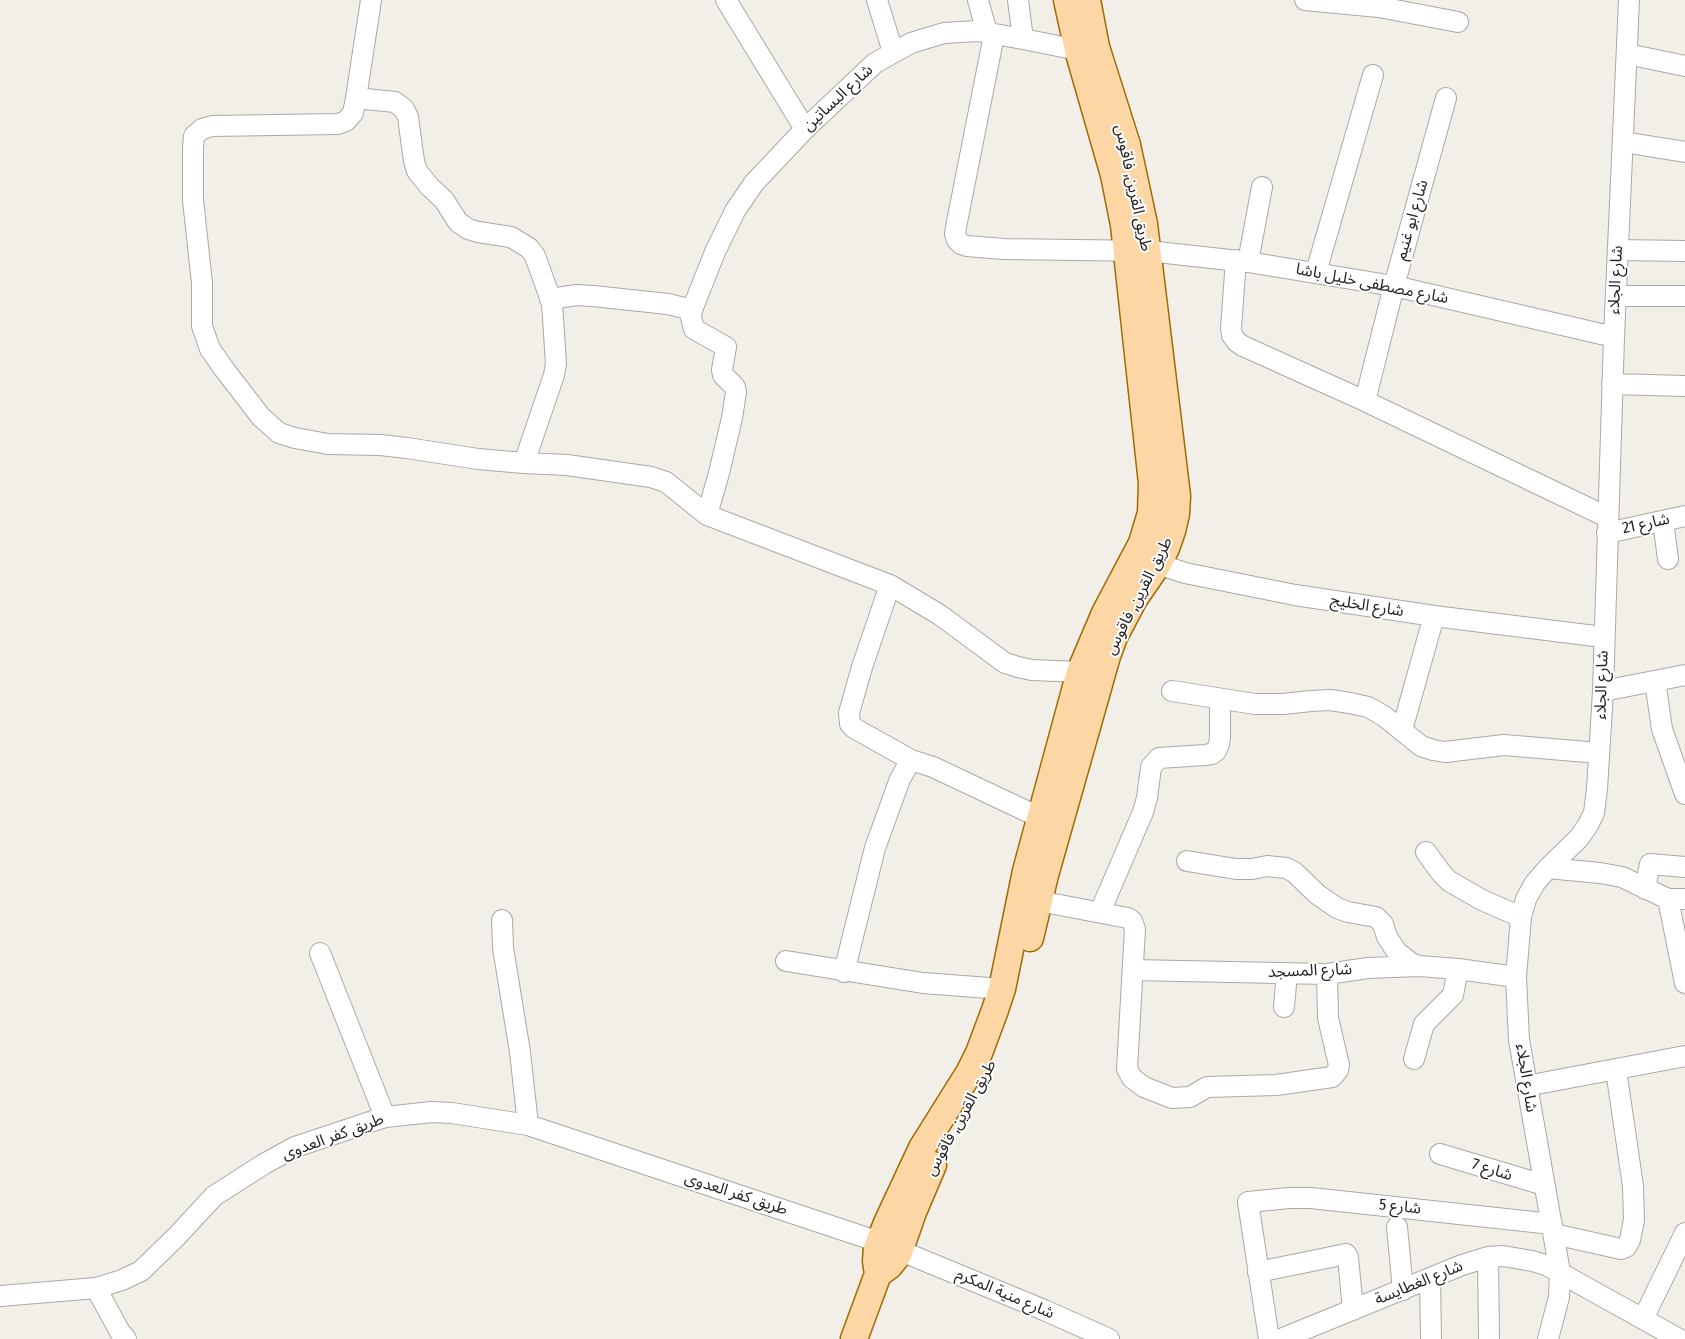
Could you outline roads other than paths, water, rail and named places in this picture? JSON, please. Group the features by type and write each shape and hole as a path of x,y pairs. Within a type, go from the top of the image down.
{"main road":[{"name":"طريق القرين, فاقوس","path":"1067,0 1078,50 1138,251"},
{"name":"طريق القرين, فاقوس","path":"890,1246 898,1198 922,1148 957,1092 988,1032 1064,770 1067,716 1090,674 1104,613 1146,560 1142,543 1149,521 1152,482 1133,172 1127,145 1096,47 1087,0"},
{"name":"طريق القرين, فاقوس","path":"854,1339 878,1274 876,1254 890,1246 913,1212 928,1174 947,1139 974,1099 1004,1035 1019,990 1039,901 1035,873 1041,818 1064,770"}],"street":[{"path":"371,0 353,113 346,121 338,124 212,126 202,129 194,136 193,200 202,283 202,326 210,349 261,417 279,433 328,444 398,447 478,459 567,465 650,477 666,482 707,515 890,585 940,615 1004,663 1032,670 1090,674"},
{"path":"726,0 805,128"},
{"path":"877,0 893,52"},
{"path":"978,0 990,34"},
{"path":"1018,0 1023,38"},
{"path":"1315,0 1379,7 1458,22"},
{"name":"شارع الجلاء","path":"1548,1339 1559,1297 1560,1272 1519,1040 1516,977 1521,916 1526,899 1535,883 1579,838 1588,825 1594,813 1598,789 1612,384 1629,0"},
{"name":"شارع البساتين","path":"692,310 714,252 744,196 754,183 805,128 870,68 893,52 927,37 961,31 1023,38 1078,50"},
{"name":"شارع مصطفى خليل باشا","path":"990,34 955,234 961,244 1004,249 1138,251 1242,261 1394,286 1614,337"},
{"path":"1627,54 1685,66"},
{"path":"1316,272 1373,75"},
{"path":"356,98 395,102 404,109 408,117 417,171 444,200 458,222 468,229 510,237 529,248 535,256 553,308 556,364 524,463"},
{"name":"شارع ابو غنيم","path":"1365,401 1394,286 1446,98"},
{"path":"1623,142 1685,152"},
{"path":"1262,187 1242,261 1231,328 1232,335 1237,342 1365,401 1607,525"},
{"path":"1618,250 1685,251"},
{"path":"550,299 577,295 593,296 668,304 692,310 691,317 694,329 726,347 722,370 723,375 735,387 736,392 732,418 707,515"},
{"path":"1616,296 1685,296"},
{"path":"1612,384 1685,386"},
{"name":"شارع 21","path":"1607,525 1663,521 1685,516"},
{"path":"1663,521 1668,560"},
{"name":"شارع الخليج","path":"1146,560 1185,573 1295,595 1434,616 1603,637"},
{"path":"890,585 862,667 849,713 850,724 911,760 933,767 1041,818"},
{"path":"1402,730 1434,616"},
{"path":"1602,691 1685,675"},
{"path":"1655,681 1662,729 1685,794"},
{"path":"1172,691 1241,703 1269,705 1330,700 1368,707 1384,716 1421,746 1445,752 1504,745 1599,753"},
{"path":"1100,912 1143,812 1151,767 1159,758 1205,755 1216,751 1220,738 1220,700"},
{"path":"844,972 875,848 900,779 911,760"},
{"path":"1426,852 1449,881 1482,900 1521,916"},
{"path":"1187,861 1236,868 1267,866 1286,868 1294,872 1337,908 1376,917 1383,924 1387,937 1397,952 1411,963 1419,966"},
{"path":"1645,889 1650,864 1685,867"},
{"path":"1548,868 1622,877 1645,889 1676,899 1685,983"},
{"path":"1039,901 1128,918 1134,925 1127,1069 1132,1078 1144,1087 1162,1095 1181,1098 1190,1097 1207,1087 1276,1085 1332,1077 1338,1070 1339,1065 1328,1018 1327,974"},
{"path":"502,920 503,948 520,1052 528,1125"},
{"path":"320,953 385,1117"},
{"path":"786,961 844,972 923,983 1002,989"},
{"name":"شارع المسجد","path":"1133,970 1327,974 1368,968 1419,966 1516,977"},
{"path":"1414,1059 1424,1024 1453,995 1458,970"},
{"path":"1284,1007 1287,973"},
{"path":"1526,1086 1685,1056"},
{"name":"شارع 5","path":"1258,1272 1248,1202 1289,1198 1311,1198 1553,1229 1621,1249 1626,1247 1630,1240 1634,1220 1634,1186 1616,1070"},
{"name":"طريق كفر العدوى","path":"0,1296 96,1288 122,1280 141,1271 214,1196 294,1147 385,1117 432,1112 452,1113 528,1125 890,1246"},
{"name":"شارع 7","path":"1440,1154 1544,1186"},
{"path":"1397,1227 1403,1290"},
{"path":"1642,1319 1685,1233"},
{"name":"شارع منية المكرم","path":"890,1246 1109,1339"},
{"path":"1269,1339 1258,1272 1346,1254 1348,1257 1353,1310"},
{"path":"1488,1257 1489,1339"},
{"name":"شارع الغطايسة","path":"1281,1339 1430,1278 1488,1257 1518,1258 1539,1263 1560,1272 1679,1339"},
{"path":"1430,1278 1431,1339"},
{"path":"96,1288 120,1332 126,1339"}]}
